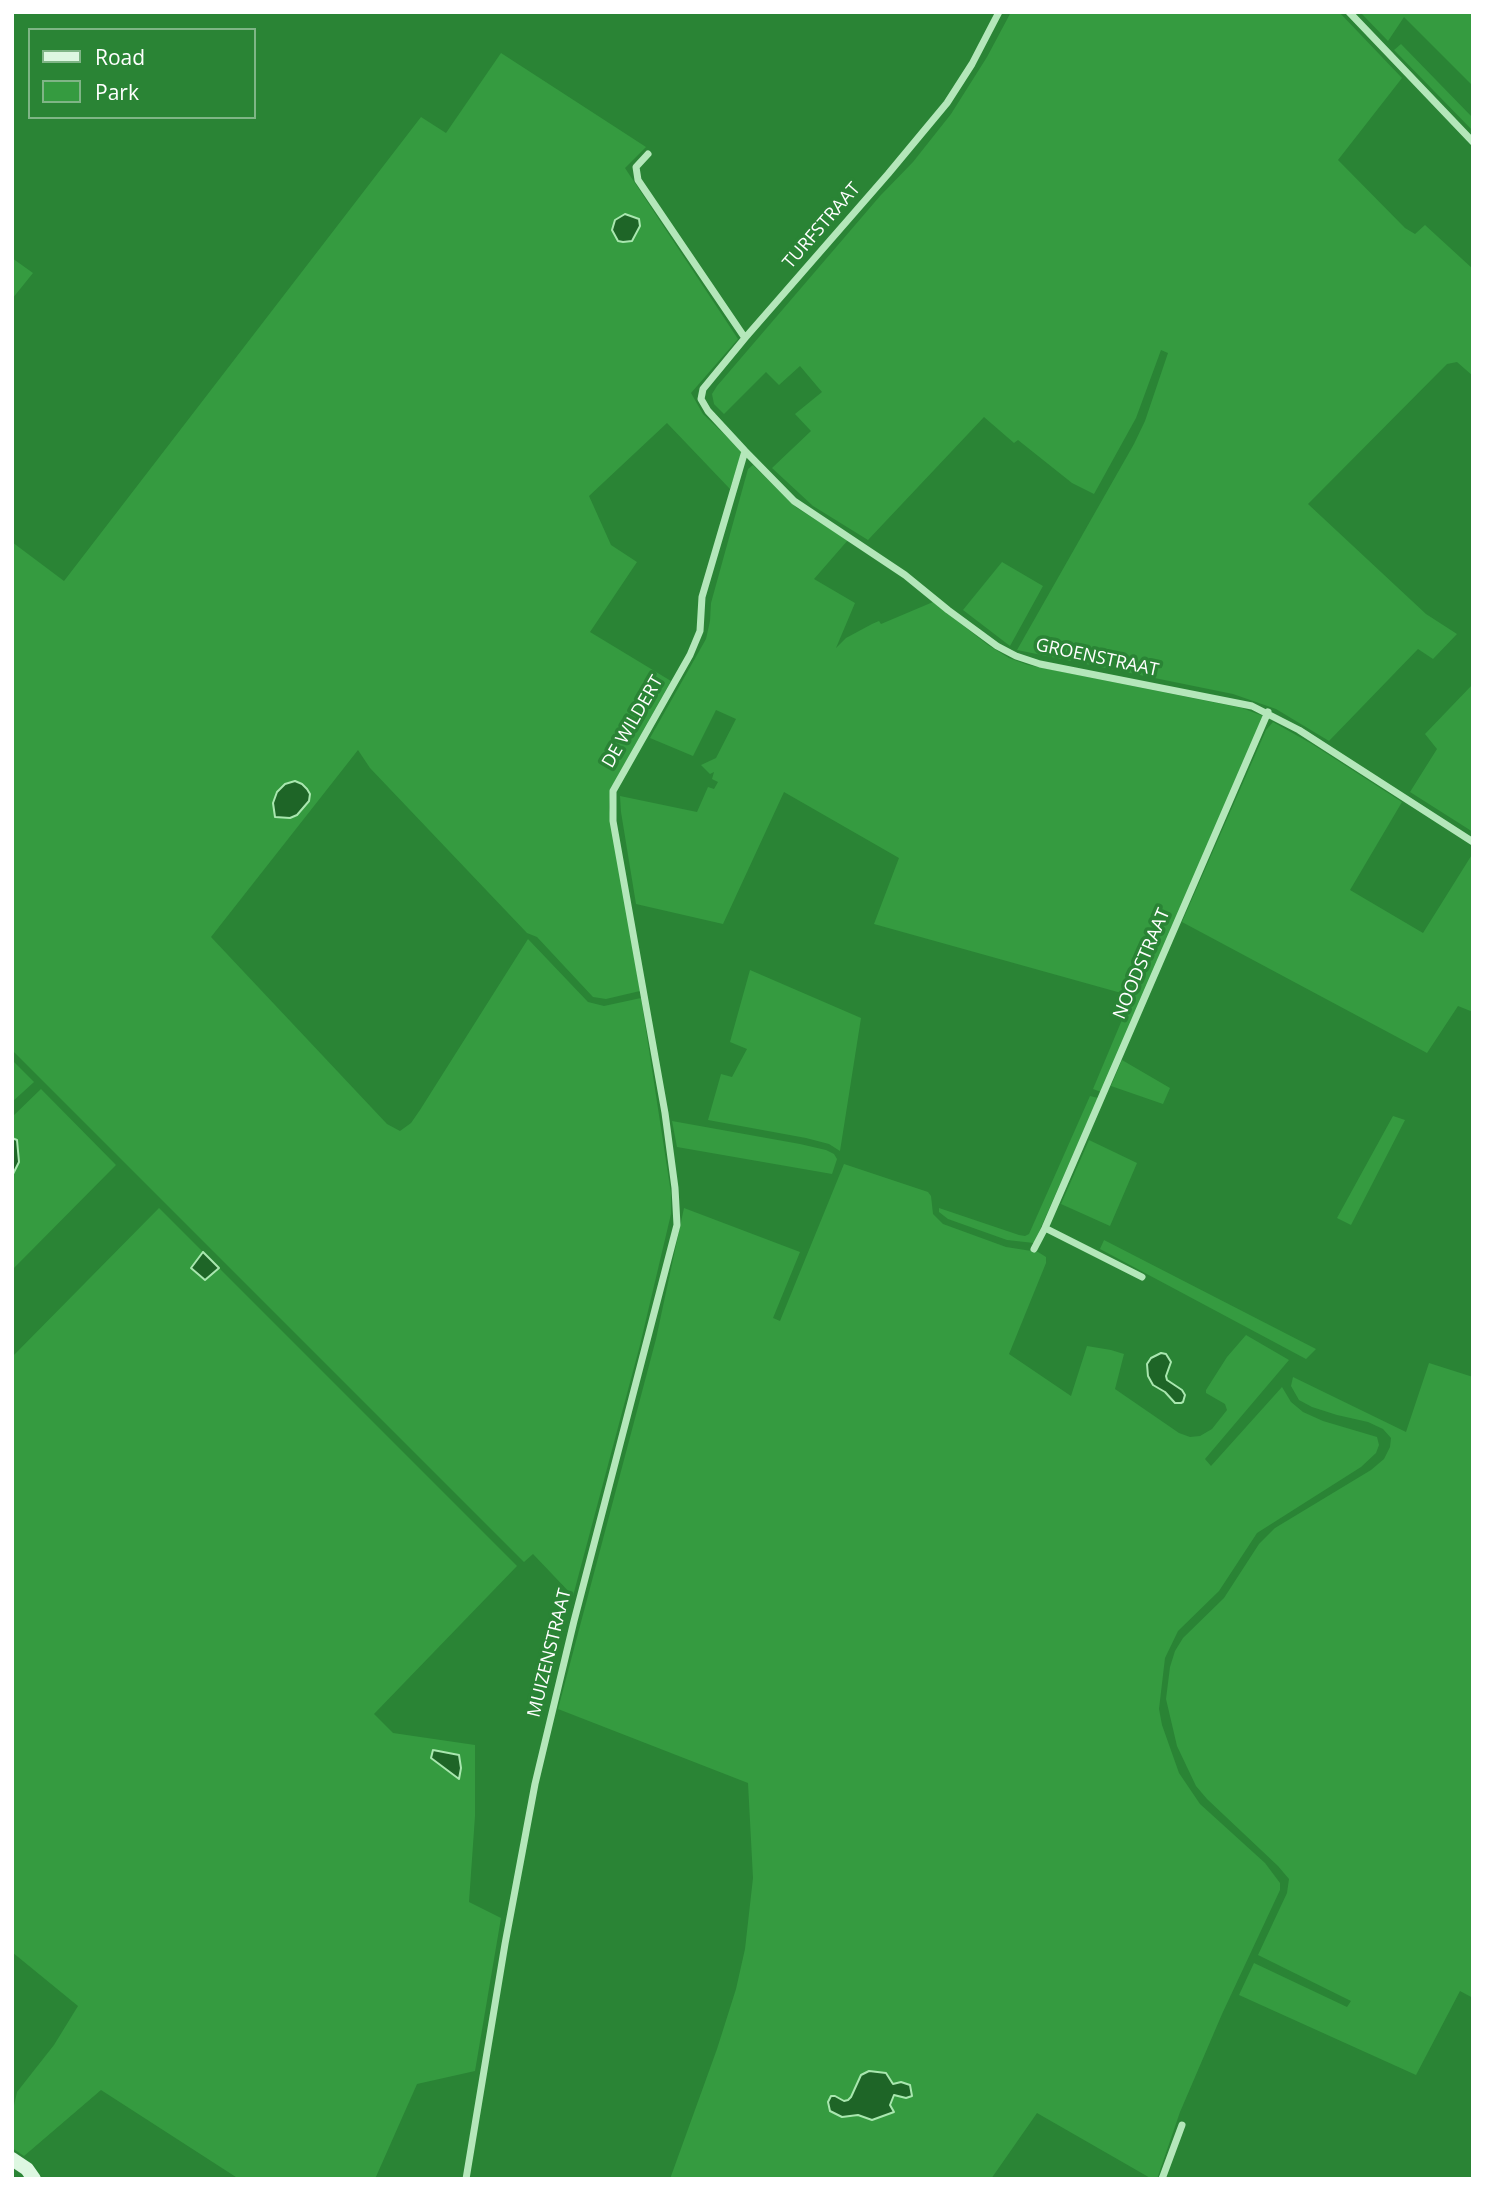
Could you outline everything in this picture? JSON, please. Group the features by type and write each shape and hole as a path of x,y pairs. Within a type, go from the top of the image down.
{"street":[{"name":"TURFSTRAAT","path":"745,452 708,411 701,399 703,389 947,103 972,64 999,12"},
{"path":"1349,12 1473,142"},
{"path":"648,154 636,167 638,180 745,338"},
{"name":"GROENSTRAAT","path":"745,452 794,501 905,575 997,646 1040,664 1252,706 1268,712 1473,842"},
{"name":"DE WILDERT","path":"668,1140 613,821 613,791 690,655 700,631 702,597 745,452"},
{"name":"NOODSTRAAT","path":"1034,1249 1268,712"},
{"name":"MUIZENSTRAAT","path":"466,2179 535,1784 577,1608 677,1225 676,1188 668,1140"},
{"path":"1045,1228 1142,1277"},
{"path":"1162,2179 1182,2125"},
{"path":"12,2159 27,2169 34,2179"}],"green space":[{"path":"1011,12 1339,12 1402,78 1338,160 1405,228 1415,234 1425,225 1473,269 1473,376 1457,362 1447,364 1308,504 1426,614 1457,634 1433,659 1418,649 1329,741 1276,709 1233,694 1017,650 1134,444 1145,421 1168,353 1161,350 1136,418 1094,494 1072,483 1018,440 1014,443 984,417 868,540 813,506 772,468 811,431 795,414 822,392 800,366 779,385 766,372 724,414 714,404 712,394 717,386 880,196 913,162 951,114 987,57"},
{"path":"1360,12 1473,12 1473,86 1404,17 1388,41"},
{"path":"1401,44 1473,118 1473,131 1394,50"},
{"path":"501,53 646,147 625,168 738,339 691,393 703,414 742,451 730,489 667,423 589,496 611,545 637,562 590,632 671,681 611,788 609,807 640,991 606,999 593,997 537,937 527,933 370,768 358,750 211,937 387,1124 400,1131 411,1123 420,1110 528,939 588,1002 604,1006 641,998 671,1193 671,1214 640,1345 573,1596 533,1554 524,1562 12,1050 12,542 64,581 421,117 446,133"},
{"path":"12,258 33,273 12,299"},
{"path":"753,465 797,508 848,540 814,579 855,603 836,648 846,638 872,624 879,621 881,624 933,602 988,645 1009,658 1028,665 1242,708 1263,716 1101,1092 1093,1089 1132,996 874,924 899,858 784,792 723,924 636,904 620,796 697,812 708,787 714,789 718,782 712,779 714,772 710,774 701,765 716,758 736,719 716,710 693,756 650,738 706,639 711,603 748,469"},
{"path":"1002,562 1043,586 1010,646 963,610"},
{"path":"1473,684 1473,832 1410,792 1437,749 1425,734"},
{"path":"1273,722 1402,802 1350,890 1423,933 1473,853 1473,1012 1458,1006 1427,1053 1182,922 1266,730"},
{"path":"750,970 861,1018 840,1151 829,1144 806,1138 708,1120 721,1074 732,1077 747,1049 730,1042"},
{"path":"12,1060 34,1082 12,1102"},
{"path":"1122,1060 1170,1088 1163,1104 1111,1086"},
{"path":"41,1089 116,1165 12,1270 12,1176 18,1155 17,1143 15,1138 12,1138 12,1117"},
{"path":"1090,1096 1098,1098 1034,1243 1007,1240 948,1219 939,1212 939,1208 1019,1235 1029,1234"},
{"path":"1393,1116 1405,1120 1351,1225 1337,1218"},
{"path":"672,1121 800,1144 826,1150 837,1159 832,1174 677,1147"},
{"path":"1089,1140 1137,1163 1110,1226 1061,1204"},
{"path":"844,1164 928,1192 933,1214 943,1224 1006,1247 1038,1252 1046,1257 1046,1263 1009,1354 1071,1396 1087,1346 1124,1354 1115,1389 1179,1433 1190,1437 1200,1436 1212,1429 1227,1410 1225,1404 1206,1393 1206,1390 1227,1357 1246,1335 1289,1360 1205,1459 1211,1466 1282,1387 1291,1402 1303,1412 1323,1421 1377,1437 1379,1445 1376,1453 1361,1467 1257,1533 1219,1591 1178,1631 1165,1658 1159,1709 1179,1773 1200,1804 1265,1863 1280,1883 1280,1890 1180,2112 1157,2179 1152,2179 1037,2113 991,2179 670,2179 717,2049 736,1989 745,1949 753,1878 748,1783 558,1709 656,1339 684,1208 800,1252 773,1318 780,1321","holes":["869,2071 886,2073 895,2084 896,2094 893,2095 890,2105 893,2112 872,2120 858,2115 852,2117 835,2096 844,2101 851,2097 860,2077"]},
{"path":"159,1208 203,1252 191,1268 199,1276 205,1280 219,1268 517,1566 374,1714 393,1733 475,1745 475,1816 469,1902 501,1918 475,2071 417,2084 375,2179 239,2179 101,2090 24,2156 12,2148 12,2115 17,2092 54,2045 78,2006 12,1952 12,1357"},
{"path":"1104,1240 1316,1349 1306,1359 1100,1249"},
{"path":"1429,1363 1473,1377 1473,1998 1460,1991 1416,2075 1239,1995 1254,1963 1347,2007 1351,2001 1258,1955 1287,1893 1289,1879 1196,1786 1177,1746 1166,1699 1175,1651 1183,1638 1224,1598 1259,1544 1275,1528 1371,1470 1384,1459 1390,1447 1391,1438 1383,1429 1368,1422 1312,1407 1299,1400 1291,1386 1293,1377 1406,1432"}],"shaded area":[{"path":"625,214 639,219 640,226 632,241 623,242 618,241 612,230 615,220"},
{"path":"295,781 307,789 310,794 309,801 297,815 290,818 275,817 273,803 277,792 285,784"},
{"path":"12,1138 17,1140 19,1162 12,1176"},
{"path":"203,1252 219,1268 205,1280 191,1268"},
{"path":"1161,1353 1166,1354 1171,1362 1167,1380 1185,1395 1181,1403 1175,1403 1165,1392 1153,1385 1148,1376 1147,1364 1151,1358"},
{"path":"433,1750 459,1755 459,1779 431,1758"},
{"path":"869,2071 886,2073 893,2084 901,2082 910,2085 912,2096 906,2098 894,2095 890,2105 894,2112 872,2120 858,2115 842,2117 830,2111 828,2102 831,2096 848,2100 861,2075"}]}
